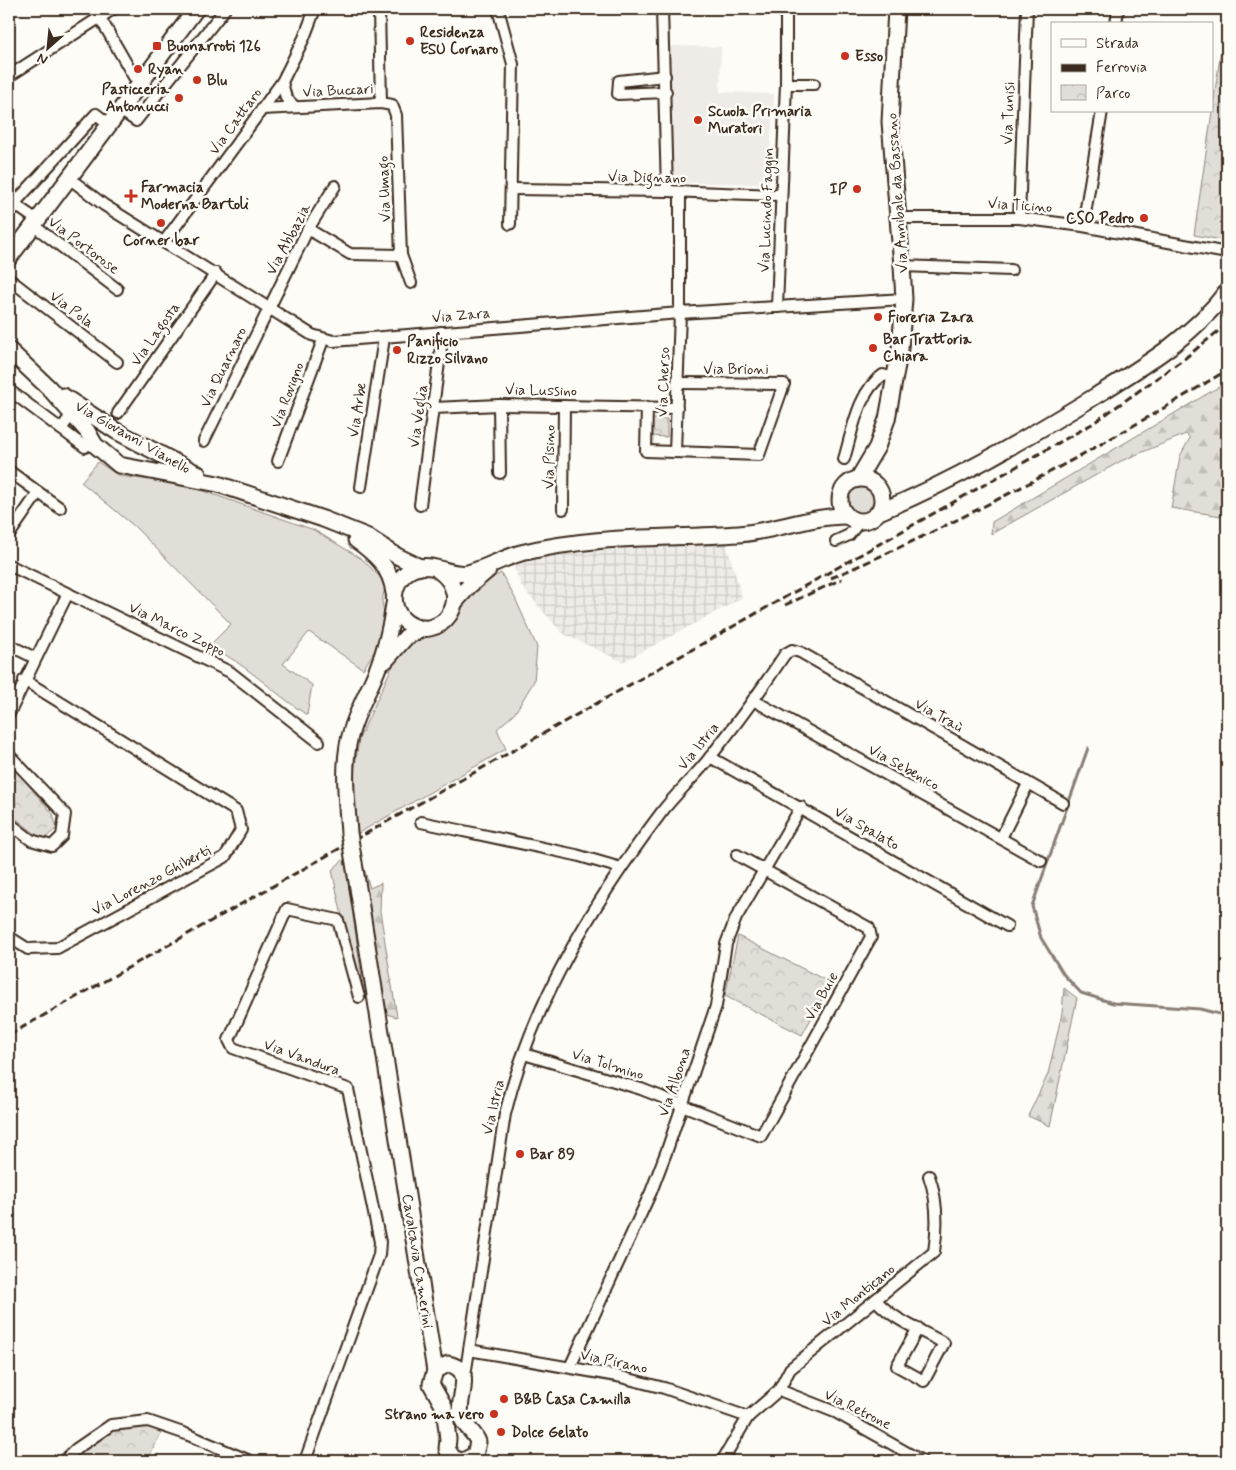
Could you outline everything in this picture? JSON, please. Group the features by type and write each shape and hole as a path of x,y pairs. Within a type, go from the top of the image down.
{"main road":[{"path":"9,258 196,9"},
{"name":"Via Annibale da Bassano","path":"810,520 840,497 846,485 858,479 877,447 887,419 896,378 904,299 890,122 896,9"},
{"path":"376,672 391,632 394,598 402,576 420,567 466,573 493,565 518,554 579,542 740,534 810,520 871,520 879,512 952,478 1061,417 1145,365 1177,342 1216,306 1227,290"},
{"name":"Via Giovanni Vianello","path":"9,350 49,388 72,414 94,445 119,465 218,484 323,519 366,536 396,556 420,567"},
{"name":"Via Giovanni Vianello","path":"49,388 116,430 218,484"},
{"name":"Via Annibale da Bassano","path":"877,447 878,487 883,498 879,512"},
{"path":"858,479 893,495 918,494"},
{"path":"840,497 842,510 853,519"},
{"name":"Via Giovanni Vianello","path":"323,519 359,542 382,561 392,578 394,598"},
{"path":"394,598 405,621 414,626 433,627 448,618 455,602 469,586 493,565"},
{"path":"438,570 452,583 455,602"},
{"path":"376,672 406,637 424,628"},
{"name":"Cavalcavia Camerini","path":"376,672 359,706 348,745 346,789 349,833 435,1370"},
{"path":"448,1364 461,1370 465,1376 465,1386 460,1394 458,1404 461,1419 478,1442 464,1460 447,1449 446,1418 439,1396 431,1384 435,1370 448,1364"},
{"path":"439,1396 450,1398 460,1394"},
{"path":"448,1438 457,1430 469,1431"}],"street":[{"path":"9,76 97,13 113,9"},
{"path":"120,110 136,121 225,9"},
{"name":"Via Cattaro","path":"164,242 282,82 304,38 315,9"},
{"path":"380,9 381,103"},
{"path":"498,9 513,64 510,224"},
{"path":"662,9 666,92 667,191"},
{"name":"Via Lucindo Faggin","path":"777,307 780,195 786,84 786,9"},
{"name":"Via Tunisi","path":"1019,218 1027,9"},
{"path":"1116,22 1118,9"},
{"path":"97,13 134,77 141,82"},
{"path":"665,76 619,81 618,94 666,92"},
{"name":"Via Buccari","path":"282,82 286,98 295,107"},
{"path":"786,84 814,84"},
{"name":"Via Buccari","path":"262,109 381,103"},
{"name":"Via Umago","path":"381,103 392,105 396,115 401,255 411,283"},
{"path":"1083,226 1102,112"},
{"name":"Via Portorose","path":"109,124 96,114 14,204 118,289"},
{"path":"69,178 104,205 216,273 312,335 323,340"},
{"name":"Via Abbazia","path":"269,307 308,229 335,186"},
{"name":"Via Dignano","path":"512,189 780,195"},
{"name":"Via Cherso","path":"675,452 680,313 680,192"},
{"name":"Via Ticino","path":"899,218 1019,218 1083,226 1227,253"},
{"path":"308,229 350,254 401,255"},
{"path":"902,266 1011,270"},
{"name":"Via Lagosta","path":"118,413 216,273"},
{"name":"Via Pola","path":"9,279 117,362"},
{"name":"Via Zara","path":"323,340 384,338 680,313 904,299"},
{"name":"Via Quarnaro","path":"204,441 269,307"},
{"name":"Via Veglia","path":"420,505 434,408 442,340 441,332"},
{"name":"Via Arbe","path":"361,487 384,338"},
{"name":"Via Rovigno","path":"278,461 323,340"},
{"path":"844,460 856,417 873,382 883,376 896,378"},
{"name":"Via Brioni","path":"675,452 759,455 784,384 677,383"},
{"path":"9,390 85,447"},
{"path":"499,405 500,473"},
{"name":"Via Lussino","path":"434,408 499,405 676,408"},
{"name":"Via Pisino","path":"563,509 564,406"},
{"path":"647,407 646,451 675,452"},
{"path":"61,429 72,414"},
{"path":"9,471 60,508"},
{"path":"9,535 38,493"},
{"path":"836,541 849,535 853,519"},
{"name":"Via Marco Zoppo","path":"9,565 230,672 319,742"},
{"path":"9,714 68,593"},
{"path":"9,645 36,658"},
{"name":"Via Istria","path":"465,1376 498,1152 510,1097 539,1013 558,973 621,868 662,811 710,757 785,654 792,650 800,652"},
{"name":"Via Traù","path":"800,652 1063,804"},
{"name":"Via Lorenzo Ghiberti","path":"9,937 28,949 57,948 225,857 241,830 236,811 24,680"},
{"name":"Via Sebenico","path":"753,700 1041,861"},
{"path":"9,755 65,814 62,836 52,846 32,840 9,823"},
{"name":"Via Spalato","path":"710,757 801,807 1007,926"},
{"path":"1000,838 1028,784"},
{"name":"Via Albona","path":"570,1367 651,1192 716,1006 726,944 736,918 766,870 801,807"},
{"path":"421,822 576,856 621,868"},
{"name":"Via Buie","path":"682,1106 760,1136 871,937 869,928 737,855"},
{"name":"Via Vandura","path":"305,1461 379,1255 380,1242 348,1089 233,1048 229,1040 287,909 338,920 359,997"},
{"name":"Via Tolmino","path":"524,1054 641,1089 682,1106"},
{"name":"Via Monticano","path":"722,1461 748,1417 779,1390 790,1369 934,1252 937,1234 936,1196 929,1176"},
{"path":"876,1300 885,1310 918,1328 944,1343 924,1381 897,1366 918,1328"},
{"name":"Via Pirano","path":"469,1350 617,1376 664,1388 748,1417"},
{"name":"Via Retrone","path":"779,1390 836,1412 922,1461"},
{"path":"64,1461 76,1449 111,1425 148,1421 186,1434 250,1461"}],"shaded area":[{"path":"669,46 721,47 720,92 774,94 768,184 670,182"},
{"path":"726,542 742,598 623,662 562,633 522,587 514,567 536,558 597,550"}],"green space":[{"path":"1221,50 1227,51 1227,241 1194,235 1212,112 1214,112 1214,98"},
{"path":"1227,382 1227,517 1171,508 1180,456 1190,438 1186,434 1121,461 991,534 992,522"},
{"path":"650,419 667,419 667,437 650,436"},
{"path":"98,462 119,476 161,481 204,491 314,530 362,559 386,583 382,601 385,620 383,638 363,669 309,632 283,664 312,685 307,715 236,661 209,646 231,624 134,526 81,482"},
{"path":"861,486 871,490 875,500 871,510 861,514 851,510 847,500 851,490"},
{"path":"501,573 515,598 537,647 534,681 515,713 497,729 506,749 355,835 354,772 359,739 391,669 401,653 412,643 444,630 456,614 460,603 475,587"},
{"path":"9,762 53,814 57,828 43,840 9,813"},
{"path":"358,849 370,888 381,883 380,911 397,1017 383,1013"},
{"path":"344,859 365,999 342,916 332,870"},
{"path":"738,936 831,983 802,1035 725,996"},
{"path":"1064,988 1077,998 1050,1126 1028,1116 1048,1074 1062,1013"},
{"path":"149,1424 165,1425 147,1461 67,1461 112,1428"}],"waterway":[{"path":"1088,748 1032,906 1041,938 1064,975 1081,993 1113,1003 1200,1009 1223,1015 1227,1019"}],"railway":[{"path":"9,1035 1092,424 1184,359 1227,324"},
{"path":"831,578 933,532 1033,481 1131,427 1227,370"},
{"path":"785,605 842,579"}],"place":[{"name":"Residenza ESU Cornaro","path":"410,41"},
{"name":"Buonarroti 126","path":"157,46"},
{"name":"Esso","path":"845,56"},
{"name":"Ryan","path":"138,69"},
{"name":"Blu","path":"197,80"},
{"name":"Pasticceria Antonucci","path":"179,98"},
{"name":"Scuola Primaria Muratori","path":"698,120"},
{"name":"IP","path":"857,189"},
{"name":"Farmacia Moderna Bartoli","path":"131,196"},
{"name":"CSO Pedro","path":"1144,218"},
{"name":"Corner bar","path":"161,223"},
{"name":"Fioreria Zara","path":"878,317"},
{"name":"Bar Trattoria Chiara","path":"873,348"},
{"name":"Panificio Rizzo Silvano","path":"397,350"},
{"name":"Bar 89","path":"520,1154"},
{"name":"B&B Casa Camilla","path":"504,1399"},
{"name":"Strano ma vero","path":"494,1414"},
{"name":"Dolce Gelato","path":"501,1432"}]}
